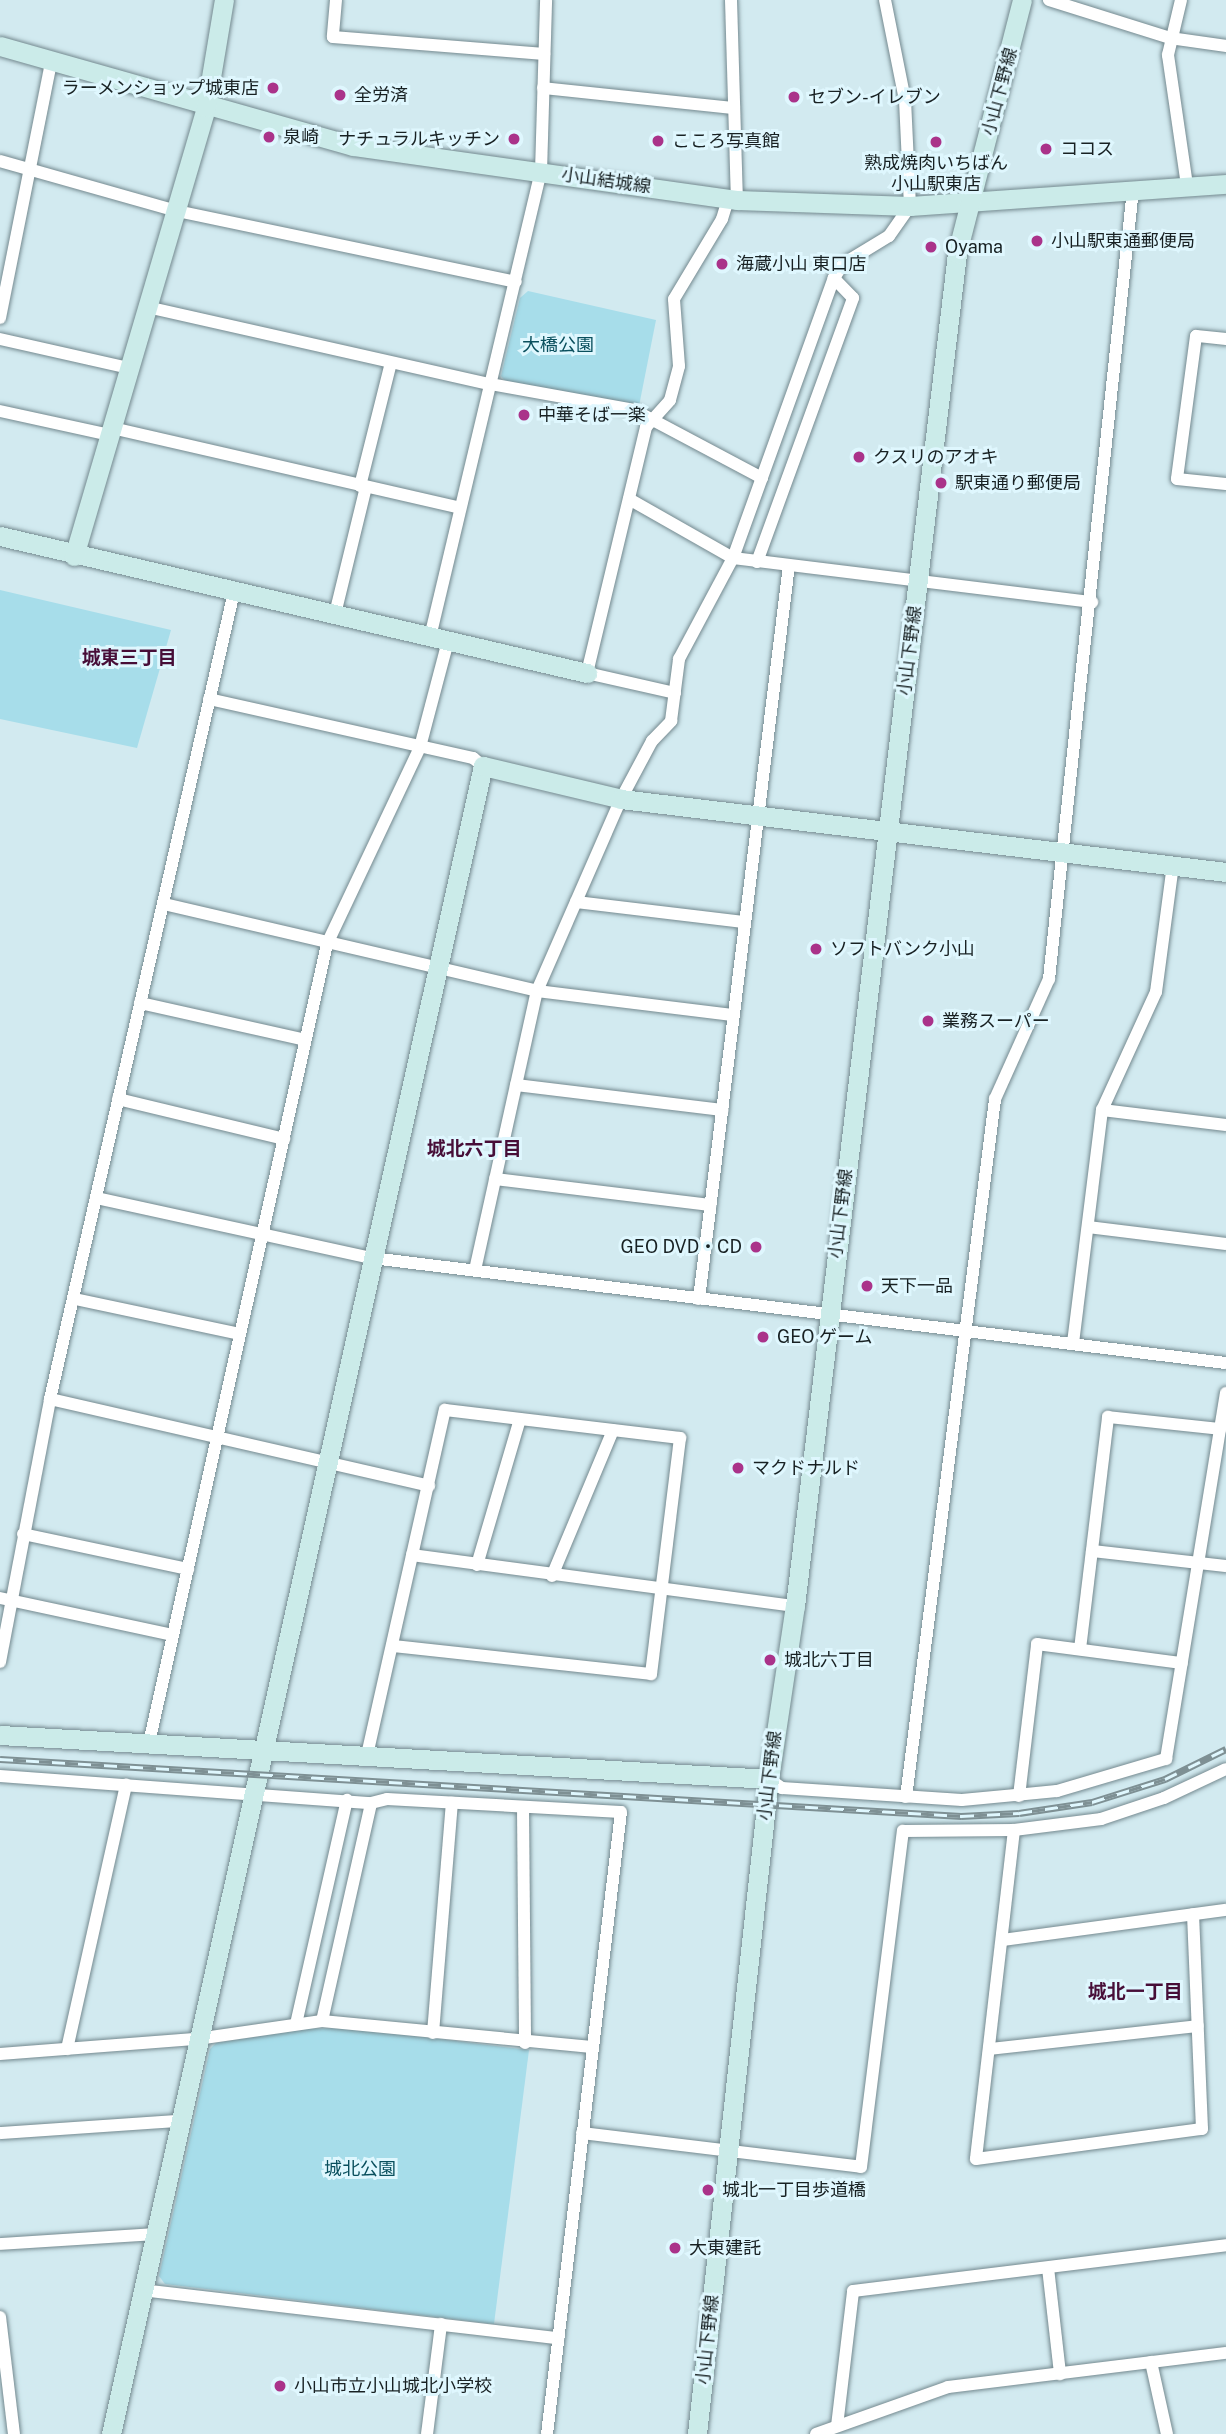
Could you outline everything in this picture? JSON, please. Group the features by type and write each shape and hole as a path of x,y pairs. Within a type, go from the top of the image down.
{"street":[{"path":"74,556 206,107 224,0"},
{"path":"336,0 333,37 544,54"},
{"path":"149,1743 327,944 420,747 460,508 541,172 546,0"},
{"path":"587,673 646,427 670,400 679,366 674,299 732,199 734,108 731,0"},
{"path":"475,1270 537,991 621,799 652,741 671,721 679,659 692,628 733,558 835,278 843,264 888,236 910,206 905,100 885,0"},
{"name":"小山下野線","path":"697,2434 769,1779 795,1606 957,253 1023,0"},
{"path":"1049,0 1170,38 1226,46"},
{"path":"1181,0 1170,38 1187,186"},
{"name":"小山結城線","path":"0,46 206,107 353,146 439,161 541,172 732,199 910,206 1226,184"},
{"path":"0,318 51,62"},
{"path":"543,88 734,108"},
{"path":"0,161 177,211 516,282"},
{"path":"906,1797 963,1329 995,1099 1049,979 1061,852 1092,602 1133,189"},
{"path":"757,562 853,298 835,278"},
{"path":"147,307 490,384 634,410 764,473 787,479"},
{"path":"1226,339 1196,336 1177,479 1226,484"},
{"path":"0,339 130,368"},
{"path":"335,614 391,363"},
{"path":"0,411 111,432 460,508"},
{"path":"629,499 733,558 1092,602"},
{"path":"0,536 74,556 676,693"},
{"path":"699,1299 789,565"},
{"path":"0,1662 4,1599 23,1534 50,1399 75,1299 234,592"},
{"path":"209,699 473,758 483,766 621,799 1226,872"},
{"path":"111,2434 178,2121 265,1748 483,766"},
{"path":"1073,1343 1102,1110 1156,992 1173,865"},
{"path":"576,902 744,922"},
{"path":"164,904 537,991 733,1015"},
{"path":"140,1003 305,1040"},
{"path":"516,1085 722,1110"},
{"path":"118,1099 284,1139"},
{"path":"1102,1110 1226,1125"},
{"path":"495,1179 710,1205"},
{"path":"96,1198 372,1258 1226,1363"},
{"path":"1088,1227 1226,1244"},
{"path":"75,1299 239,1334"},
{"path":"0,1735 265,1748 769,1779 782,1788 906,1797 1019,1796 1094,1784 1166,1759 1226,1393"},
{"path":"50,1399 328,1465 429,1486"},
{"path":"367,1755 445,1410 680,1438 651,1674 393,1646"},
{"path":"1080,1650 1108,1417 1220,1429"},
{"path":"477,1565 520,1419"},
{"path":"552,1576 613,1430"},
{"path":"23,1534 188,1569"},
{"path":"1093,1551 1226,1566"},
{"path":"412,1555 552,1576 795,1606"},
{"path":"4,1599 172,1635"},
{"path":"1019,1796 1037,1644 1182,1663"},
{"path":"582,2133 860,2167 903,1831 1014,1830 1101,1819 1164,1798 1226,1769"},
{"path":"0,1776 255,1792 371,1803 452,1803 621,1812 547,2434"},
{"path":"67,2049 126,1784"},
{"path":"296,2024 347,1800"},
{"path":"322,2021 371,1803"},
{"path":"433,2033 452,1803"},
{"path":"523,1808 525,2043"},
{"path":"1014,1830 976,2159 1202,2129 1193,1914"},
{"path":"1003,1940 1226,1910"},
{"path":"0,2054 197,2039 322,2021 525,2043 592,2047"},
{"path":"990,2049 1198,2026"},
{"path":"0,2133 178,2121"},
{"path":"0,2244 154,2234"},
{"path":"837,2426 853,2291 1226,2245"},
{"path":"1048,2268 1059,2374"},
{"path":"141,2290 558,2338"},
{"path":"0,2316 3,2371 14,2434"},
{"path":"427,2434 441,2324"},
{"path":"816,2434 948,2387 1226,2353"},
{"path":"1151,2362 1167,2434"}],"green space":[{"name":"大橋公園","path":"528,291 656,320 639,406 507,383 501,376 520,298"},
{"path":"0,590 171,630 137,748 0,719"},
{"name":"城北公園","path":"350,2028 529,2050 494,2324 165,2284 159,2276 210,2049 216,2043 306,2029"}],"railway":[{"path":"0,1759 961,1816 1019,1813 1092,1802 1165,1779 1226,1749"}],"place":[{"name":"ラーメンショップ城東店","path":"273,88"},
{"name":"全労済","path":"340,95"},
{"name":"セブン-イレブン","path":"794,97"},
{"name":"泉崎","path":"269,137"},
{"name":"ナチュラルキッチン","path":"514,139"},
{"name":"こころ写真館","path":"658,141"},
{"name":"熟成焼肉いちばん 小山駅東店","path":"936,142"},
{"name":"ココス","path":"1046,149"},
{"name":"小山駅東通郵便局","path":"1037,241"},
{"name":"Oyama","path":"931,247"},
{"name":"海蔵小山 東口店","path":"722,264"},
{"name":"中華そば一楽","path":"524,415"},
{"name":"クスリのアオキ","path":"859,457"},
{"name":"駅東通り郵便局","path":"941,483"},
{"name":"ソフトバンク小山","path":"816,949"},
{"name":"業務スーパー","path":"928,1021"},
{"name":"GEO DVD・CD","path":"756,1247"},
{"name":"天下一品","path":"867,1286"},
{"name":"GEO ゲーム","path":"763,1337"},
{"name":"マクドナルド","path":"738,1468"},
{"name":"城北六丁目","path":"770,1660"},
{"name":"城北一丁目歩道橋","path":"708,2190"},
{"name":"大東建託","path":"675,2248"},
{"name":"小山市立小山城北小学校","path":"280,2386"}],"district":[{"name":"城東三丁目","path":"129,658"},
{"name":"城北六丁目","path":"474,1149"},
{"name":"城北一丁目","path":"1135,1992"}]}
